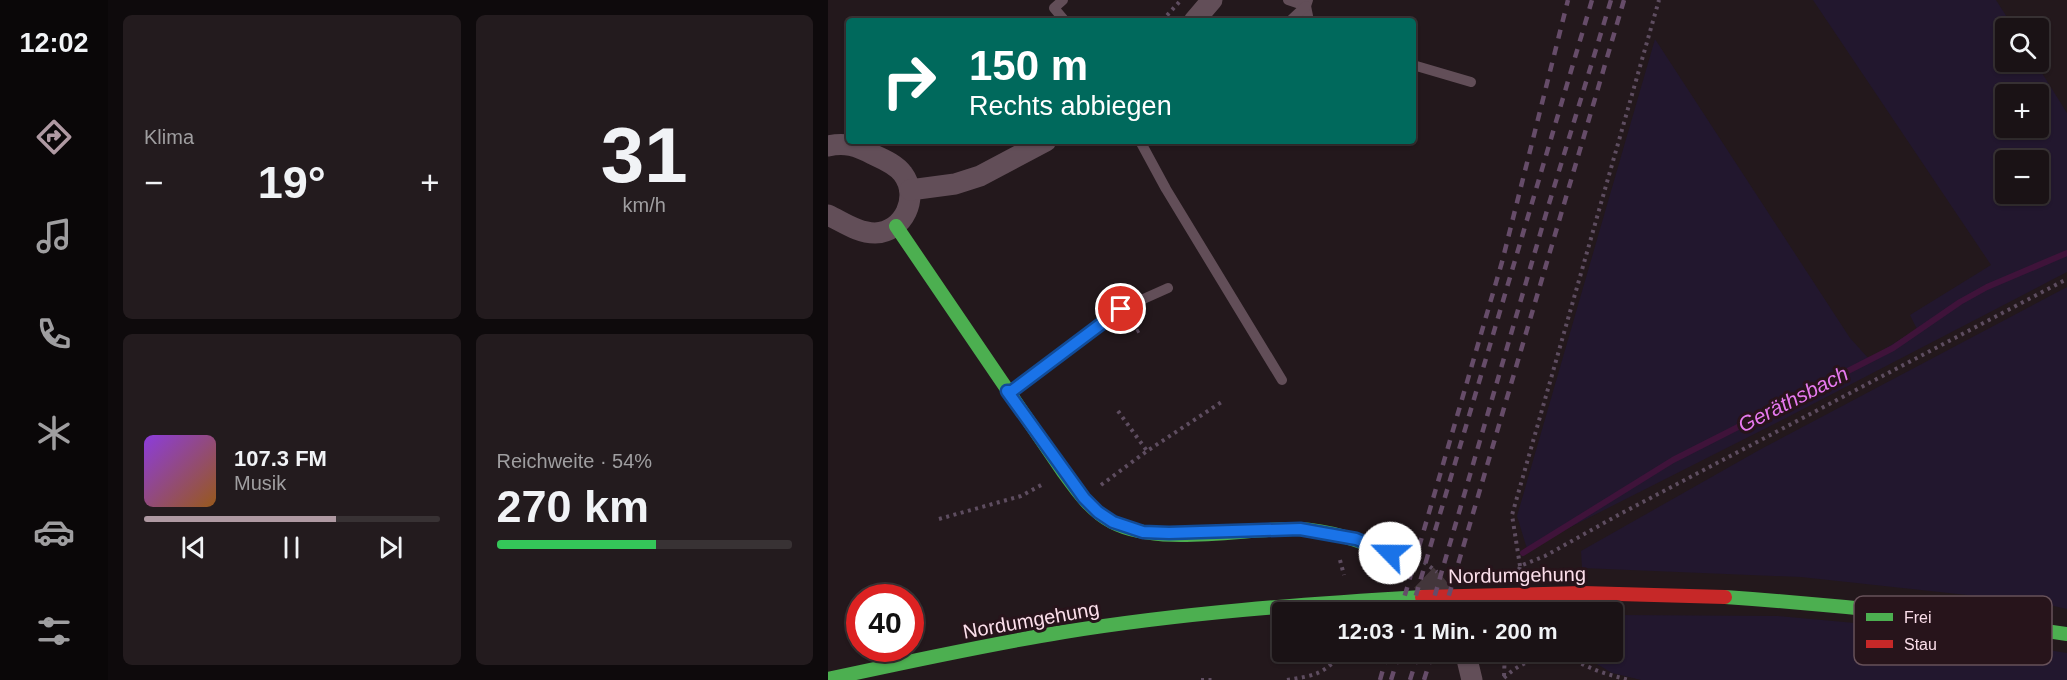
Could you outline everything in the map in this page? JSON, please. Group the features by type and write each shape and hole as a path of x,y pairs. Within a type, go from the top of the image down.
{"main road":[{"path":"896,226 1064,472 1084,498 1098,512 1113,522 1143,532 1169,533 1300,529 1356,539 1390,553"},
{"name":"Nordumgehung","path":"828,679 987,646 1096,627 1299,604 1410,597 1610,593 1804,601 1854,606"},
{"name":"Nordumgehung","path":"2052,632 2067,634"}],"street":[{"path":"1197,18 1212,0"},
{"path":"828,146 838,144 858,147 891,163 903,173 910,190 907,209 901,221 896,226 878,233 863,231 828,215"},
{"path":"910,190 955,183 980,176 1040,144"}],"lane":[{"path":"1062,18 1054,8 1063,0"},
{"path":"1288,0 1307,3"},
{"path":"1293,18 1307,3"},
{"path":"1307,3 1309,18"},
{"path":"1416,66 1471,82"},
{"path":"1142,144 1166,189 1282,380"},
{"path":"1007,391 1012,391 1121,309 1168,288"}],"path":[{"path":"1165,18 1181,0"},
{"path":"1517,578 1520,566 1512,515 1659,0"},
{"path":"1520,566 1545,556 2067,279"},
{"path":"1084,498 1147,451 1224,400"},
{"path":"1118,411 1147,451"},
{"path":"939,519 1021,496 1064,472"},
{"path":"1338,555 1343,567 1345,585"},
{"path":"1287,680 1322,672 1335,662"},
{"path":"1504,679 1505,662"},
{"path":"1504,679 1514,668 1525,662"},
{"path":"1579,662 1607,674 1629,680"},
{"path":"1201,680 1214,680"}],"shaded area":[{"path":"1813,0 1996,0 2008,18 1995,18 1995,72 2041,72 2049,84 1995,84 1995,138 2049,138 2049,84 2067,113 2067,272 1527,549 1517,516 1655,39 1850,338 1869,359 1917,329 1910,315 1991,265"},
{"path":"2067,287 2067,609 2052,606 2052,596 1976,596 1801,577 1582,568 1581,551 1761,449"},
{"path":"1623,615 1778,616 1854,623 1854,665 2052,665 2052,651 2067,653 2067,680 1641,680 1612,673 1594,662 1623,662"}],"waterway":[{"name":"Geräthsbach","path":"1523,553 1673,460 1893,348 1960,302 1987,287 2067,253"}],"tunnel":[{"path":"1390,553 1424,577 1443,602"}],"railway":[{"path":"1403,602 1502,262 1568,0"},
{"path":"1414,602 1592,0"},
{"path":"1433,602 1611,0"},
{"path":"1447,602 1624,0"},
{"path":"1380,680 1385,662"},
{"path":"1391,680 1397,662"},
{"path":"1410,680 1416,662"},
{"path":"1424,680 1430,662"}],"traffic: fast":[{"path":"896,226 1074,487 1104,517 1132,529 1154,534 1203,534 1276,529 1322,531 1390,553"},
{"path":"828,679 975,648 1108,625 1242,610 1422,597"},
{"path":"1725,597 1854,608"},
{"path":"2052,632 2067,634"}],"traffic: jam":[{"path":"1422,597 1583,593 1725,597"}],"route":[{"path":"1121,309 1012,391 1007,391 1064,472 1098,512 1127,529 1143,532 1300,529 1356,539 1390,553"}]}
